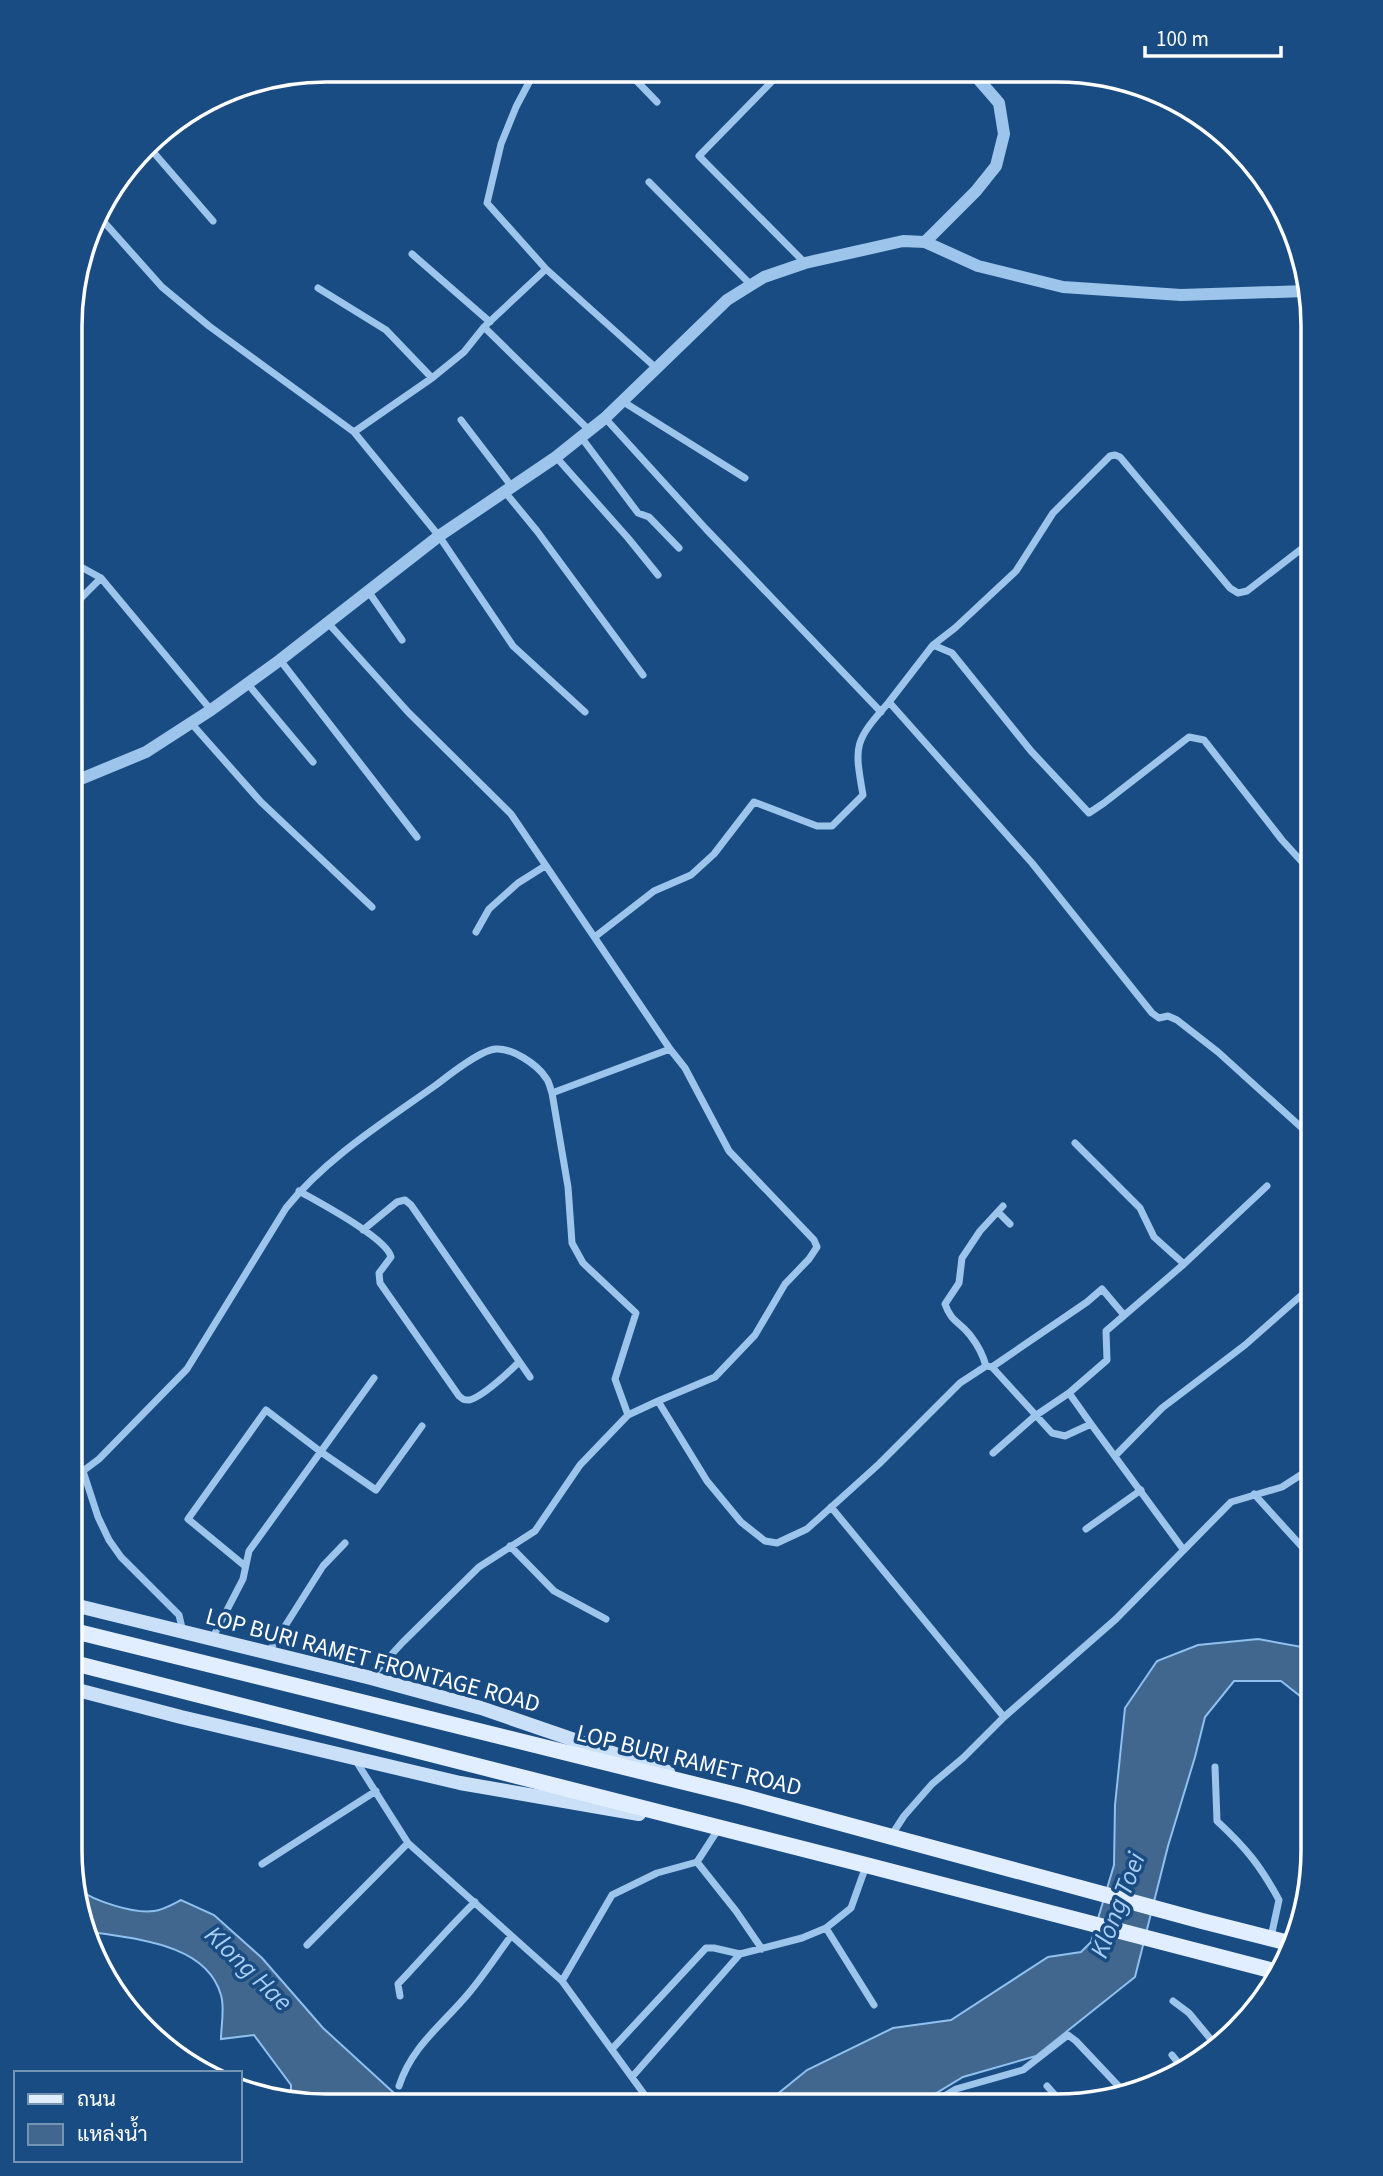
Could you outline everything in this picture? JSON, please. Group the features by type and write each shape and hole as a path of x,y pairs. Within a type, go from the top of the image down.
{"main road":[{"name":"LOP BURI RAMET FRONTAGE ROAD","path":"82,1607 371,1678 481,1708 741,1796"},
{"name":"LOP BURI RAMET ROAD","path":"82,1633 741,1796 1283,1941"},
{"path":"107,1671 115,1642"},
{"path":"82,1665 1269,1970"},
{"path":"82,1691 460,1783 720,1827"}],"street":[{"path":"529,82 502,144 487,203 545,269 655,367"},
{"path":"638,82 657,102"},
{"path":"771,82 699,156 805,263"},
{"path":"925,242 976,191 996,166 1004,134 999,103 981,82"},
{"path":"154,154 213,221"},
{"path":"649,183 751,285"},
{"path":"105,224 162,287 209,326 354,432 439,536 513,646 585,712"},
{"path":"82,778 146,752 211,710 280,660 439,536 556,457 605,418 727,300 764,277 805,263 903,241 925,242 978,266 1063,287 1181,295 1298,291"},
{"path":"412,254 487,325 585,433 638,513 649,517 679,548"},
{"path":"354,432 432,378 464,352 487,325 545,269"},
{"path":"318,288 386,330 432,378"},
{"path":"622,401 745,478"},
{"path":"605,418 706,529 881,712"},
{"path":"461,420 537,531 643,675"},
{"path":"596,936 654,891 691,875 714,854 754,802 817,826 832,826 863,795 856,759 858,741 933,645 1016,571 1053,513 1110,456 1120,457 1230,588 1238,593 1247,591 1301,549"},
{"path":"556,457 658,575"},
{"path":"82,568 101,578 211,710"},
{"path":"82,597 101,578"},
{"path":"368,591 402,639"},
{"path":"328,623 408,712 511,814 685,1068 729,1151 814,1240 817,1247 810,1259 785,1284 755,1335 715,1377 628,1415 580,1465 535,1531 479,1567 401,1643 371,1678"},
{"path":"933,645 951,653 1031,751 1089,813 1189,737 1204,740 1301,860"},
{"path":"280,660 417,837"},
{"path":"247,683 313,762"},
{"path":"889,702 1032,863 1152,1013 1159,1018 1168,1016 1177,1020 1218,1052 1300,1127"},
{"path":"191,723 261,802 372,907"},
{"path":"475,932 489,909 518,883 545,866"},
{"path":"183,1633 179,1615 121,1557 108,1540 83,1471 99,1459 187,1369 299,1191 383,1122 467,1062 494,1049 520,1055 547,1078 568,1186 572,1243 583,1263 636,1313 615,1379 628,1415"},
{"path":"552,1093 670,1049"},
{"path":"1075,1143 1140,1208 1154,1237 1184,1264"},
{"path":"993,1453 1035,1416 1069,1394 1108,1360 1106,1331 1184,1264 1267,1186"},
{"path":"299,1191 363,1230 390,1251 391,1257 379,1273 380,1283 464,1400 471,1400 500,1380 518,1363"},
{"path":"363,1230 397,1202 405,1200 411,1205 530,1377"},
{"path":"1010,1224 1001,1209 980,1231 962,1258 959,1283 945,1304 950,1318 969,1334 989,1366 1052,1433 1065,1436 1091,1424"},
{"path":"658,1401 707,1481 741,1522 765,1541 777,1543 807,1529 879,1464 960,1383 1087,1302 1102,1289 1124,1315"},
{"path":"1116,1455 1161,1408 1254,1338 1300,1296"},
{"path":"212,1640 243,1579 249,1551 374,1378"},
{"path":"1069,1394 1183,1549"},
{"path":"245,1566 188,1519 266,1410 376,1490 422,1426"},
{"path":"891,1837 904,1816 932,1784 1115,1619 1231,1502 1282,1487 1300,1475"},
{"path":"1086,1529 1141,1490"},
{"path":"1254,1494 1300,1546"},
{"path":"831,1507 1004,1717"},
{"path":"268,1653 323,1566 345,1543"},
{"path":"510,1546 554,1591 606,1619"},
{"path":"354,1758 408,1843 562,1981 644,2094"},
{"path":"1215,1767 1217,1821 1245,1846 1264,1872 1279,1900 1270,1938"},
{"path":"262,1864 376,1791"},
{"path":"562,1981 612,1895 657,1872 697,1862 720,1827"},
{"path":"307,1945 408,1843"},
{"path":"697,1862 744,1921 762,1949"},
{"path":"612,2049 706,1948 740,1954 802,1938 826,1928 850,1908 866,1865"},
{"path":"400,1996 398,1984 475,1902"},
{"path":"826,1928 874,2005"},
{"path":"400,2086 405,2067 418,2048 468,1994 512,1936"},
{"path":"632,2077 740,1954"},
{"path":"1174,2001 1189,2013 1210,2039"},
{"path":"948,2094 956,2089 1023,2070 1068,2035 1073,2037 1119,2085"},
{"path":"1172,2054 1178,2062"},
{"path":"1046,2085 1054,2094"}],"water":[{"name":"Klong Toei","path":"1258,1639 1300,1647 1300,1696 1281,1681 1234,1681 1205,1717 1168,1846 1135,1977 1036,2056 963,2077 935,2094 778,2094 807,2070 893,2028 951,2020 1048,1957 1081,1952 1091,1942 1114,1865 1115,1805 1125,1708 1157,1661 1198,1645"},
{"name":"Klong Hae","path":"86,1894 114,1906 146,1911 164,1908 181,1900 214,1915 262,1958 323,2028 395,2094 291,2091 291,2085 254,2035 221,2039 222,2000 213,1977 200,1964 184,1954 145,1941 98,1933"}]}
